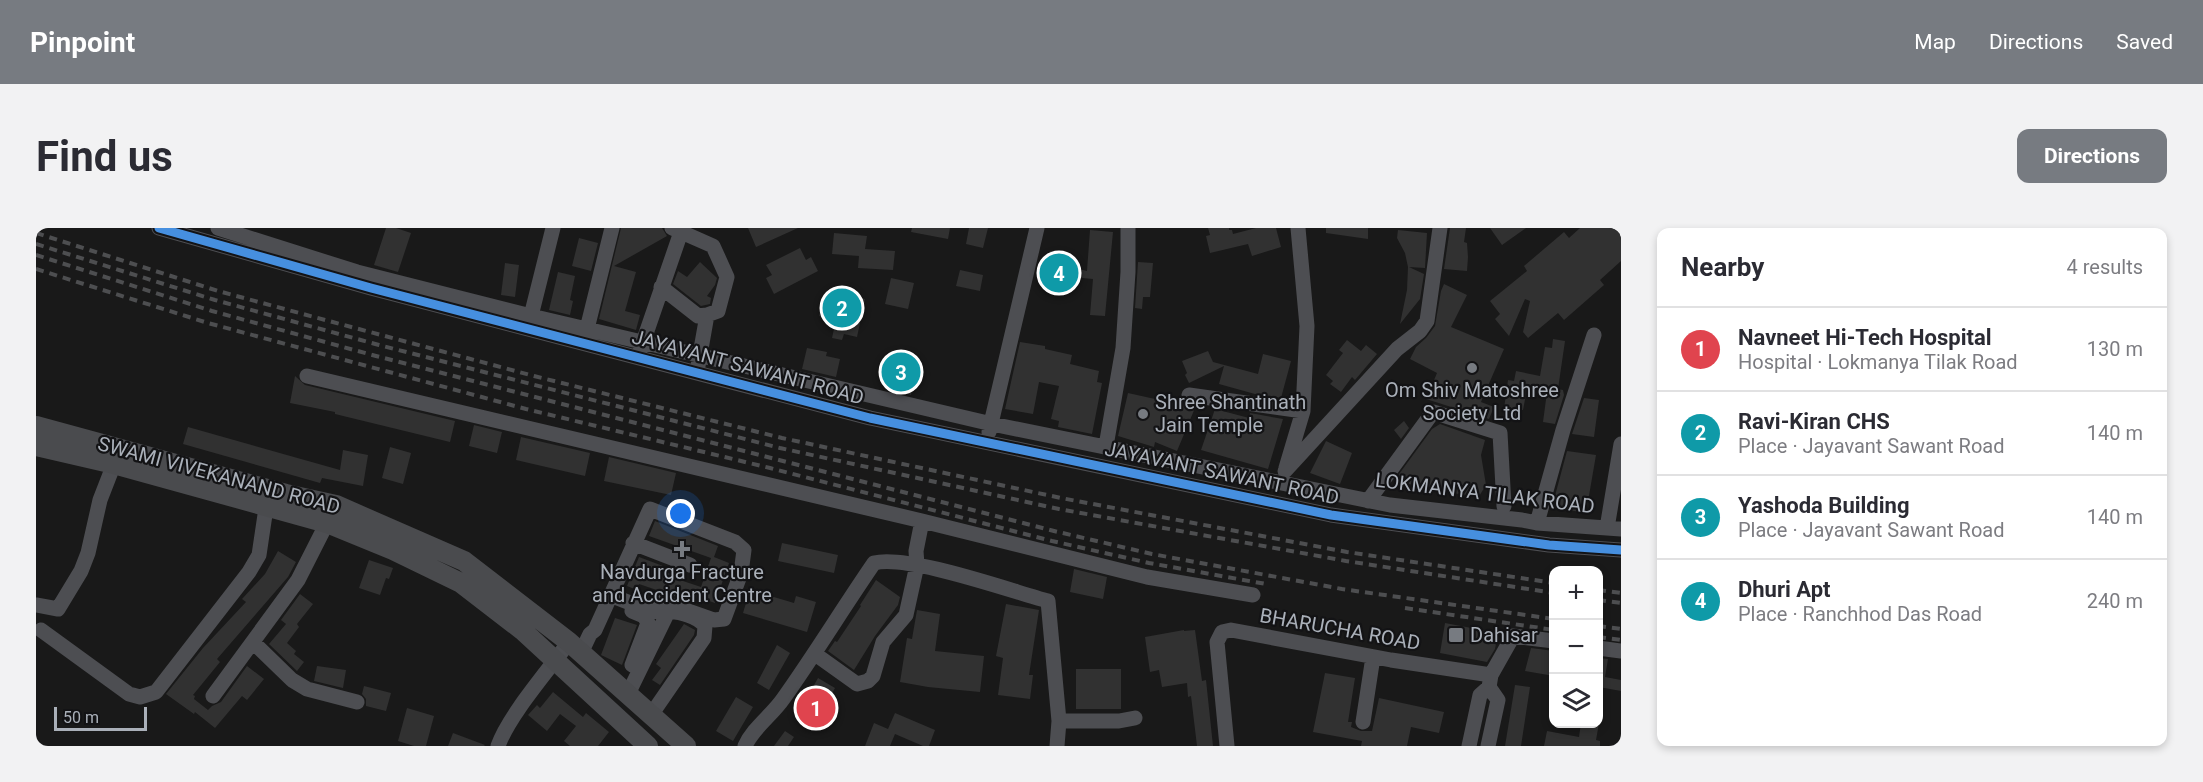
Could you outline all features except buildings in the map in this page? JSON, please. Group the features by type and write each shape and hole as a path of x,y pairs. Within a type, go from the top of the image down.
{"main road":[{"name":"SWAMI VIVEKANAND ROAD","path":"36,426 115,456 192,477 336,505 464,561 579,651 686,746"},
{"name":"SWAMI VIVEKANAND ROAD","path":"36,446 115,456"},
{"name":"SWAMI VIVEKANAND ROAD","path":"192,477 266,508 327,524 393,550 461,583 522,630 648,746"}],"street":[{"name":"JAYAVANT SAWANT ROAD","path":"159,228 371,288 641,350 697,372 870,418 1330,515 1549,545 1621,550"},
{"name":"JAYAVANT SAWANT ROAD","path":"218,228 357,272 531,316 585,336"},
{"path":"531,316 552,228"},
{"path":"585,336 612,228"},
{"path":"982,441 991,431 1037,228"},
{"path":"1106,446 1123,348 1128,272 1128,228"},
{"path":"1278,504 1303,411 1307,326 1298,228"},
{"path":"1284,477 1397,349 1420,331 1427,321 1440,228"},
{"path":"641,350 677,230 713,246 728,277 718,311 707,315 698,316 661,286"},
{"path":"697,372 707,315"},
{"path":"1537,523 1563,430 1594,335"},
{"name":"JAYAVANT SAWANT ROAD","path":"641,350 700,355 992,424"},
{"path":"307,376 922,521 1147,577 1253,595"},
{"path":"1189,395 1303,411"},
{"path":"1368,501 1432,412 1500,433 1504,506"},
{"name":"LOKMANYA TILAK ROAD","path":"992,424 1284,477 1389,505 1537,523 1614,529"},
{"path":"1614,529 1621,444"},
{"path":"115,456 100,500 100,529 88,552 80,585 39,635 129,694 140,697 156,692 249,572 259,555 266,508"},
{"path":"213,696 297,580 336,505"},
{"path":"498,746 501,736 555,661 579,651 595,630 608,599 648,511 653,508 740,545 744,550 744,558 724,619 714,620 663,602 656,612 608,599"},
{"path":"815,654 857,684 868,681 873,676 883,642 906,615 917,565 916,551 922,521"},
{"path":"633,543 690,565"},
{"path":"745,746 778,706 815,654 874,563 888,561 917,565 1048,601 1059,721 1057,746"},
{"path":"608,599 644,616 648,623 626,692"},
{"path":"36,605 58,609"},
{"path":"626,692 668,612 674,611 701,621 705,626 704,638 651,715"},
{"name":"BHARUCHA ROAD","path":"1227,746 1217,642 1222,632 1231,630 1490,681"},
{"path":"1469,746 1480,694 1490,681 1513,636 1549,640"},
{"path":"254,642 292,680 307,689 357,702"},
{"path":"1603,649 1621,651"},
{"path":"1363,722 1373,657"},
{"path":"1488,746 1498,700 1490,681"},
{"path":"1059,721 1119,721 1135,718"}],"railway":[{"path":"36,233 218,291 534,376 782,438 1061,498 1347,552 1549,582"},
{"path":"36,244 215,300 379,345 780,448 1059,509 1346,561 1549,592"},
{"path":"36,255 212,311 376,356 1054,531 1152,554 1342,589 1549,618"},
{"path":"36,269 208,323 526,409 770,468 1052,541 1149,563 1266,584"},
{"path":"1603,591 1621,593"},
{"path":"1603,601 1621,603"},
{"path":"1405,608 1549,629"},
{"path":"1603,627 1621,629"},
{"path":"1603,638 1621,640"}],"cycle path":[{"path":"159,228 371,288 870,418 1331,515 1549,545 1621,550"}],"place":[{"name":"Dhuri Apt","path":"1059,273"},
{"name":"Ravi-Kiran CHS","path":"842,308"},
{"name":"Om Shiv Matoshree Society Ltd","path":"1472,368"},
{"name":"Yashoda Building","path":"901,372"},
{"name":"Shree Shantinath Jain Temple","path":"1143,414"},
{"name":"Navdurga Fracture and Accident Centre","path":"682,549"},
{"name":"Dahisar","path":"1456,635"},
{"name":"Navneet Hi-Tech Hospital","path":"816,708"}]}
